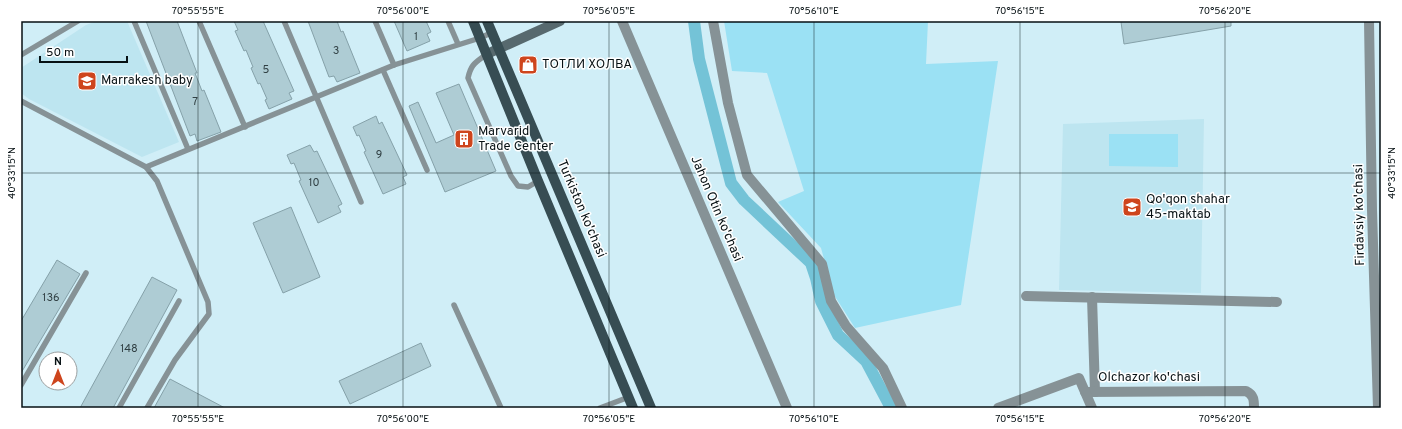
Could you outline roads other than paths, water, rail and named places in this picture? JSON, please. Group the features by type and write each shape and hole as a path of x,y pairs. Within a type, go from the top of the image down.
{"main road":[{"path":"473,21 633,408"},
{"name":"Turkiston ko'chasi","path":"487,21 493,32 651,408"}],"street":[{"path":"487,54 560,21"},
{"name":"Jahon Otin ko'chasi","path":"622,21 787,408"},
{"path":"713,21 728,103 748,175 822,264 831,301 846,326 883,368 902,408"},
{"name":"Firdavsiy ko'chasi","path":"1369,21 1372,202 1378,408"},
{"path":"1026,296 1277,302"},
{"path":"1092,297 1090,392 1092,408"},
{"name":"Olchazor ko'chasi","path":"998,408 1079,378 1090,392 1246,391 1251,393 1254,399 1254,408"}],"lane":[{"path":"21,55 78,21"},
{"path":"134,21 188,149"},
{"path":"199,21 245,127"},
{"path":"284,21 361,202"},
{"path":"375,21 394,66"},
{"path":"448,21 458,44"},
{"path":"146,167 383,70 480,38 493,32"},
{"path":"487,54 470,68 468,78 510,176 518,186 528,187 538,181"},
{"path":"383,70 427,170"},
{"path":"21,100 146,167 157,181 208,302 209,314 175,360 147,408"},
{"path":"21,385 86,273"},
{"path":"119,408 178,301"},
{"path":"454,305 501,408"},
{"path":"600,408 629,398"}],"waterway":[{"path":"694,21 699,59 731,183 744,200 811,263 821,301 838,335 866,361 891,408"}],"place":[{"name":"ТОТЛИ ХОЛВА","path":"528,65"},
{"name":"Marrakesh baby","path":"87,81"},
{"name":"Marvarid Trade Center","path":"464,139"},
{"name":"Qo'qon shahar 45-maktab","path":"1132,207"}]}
